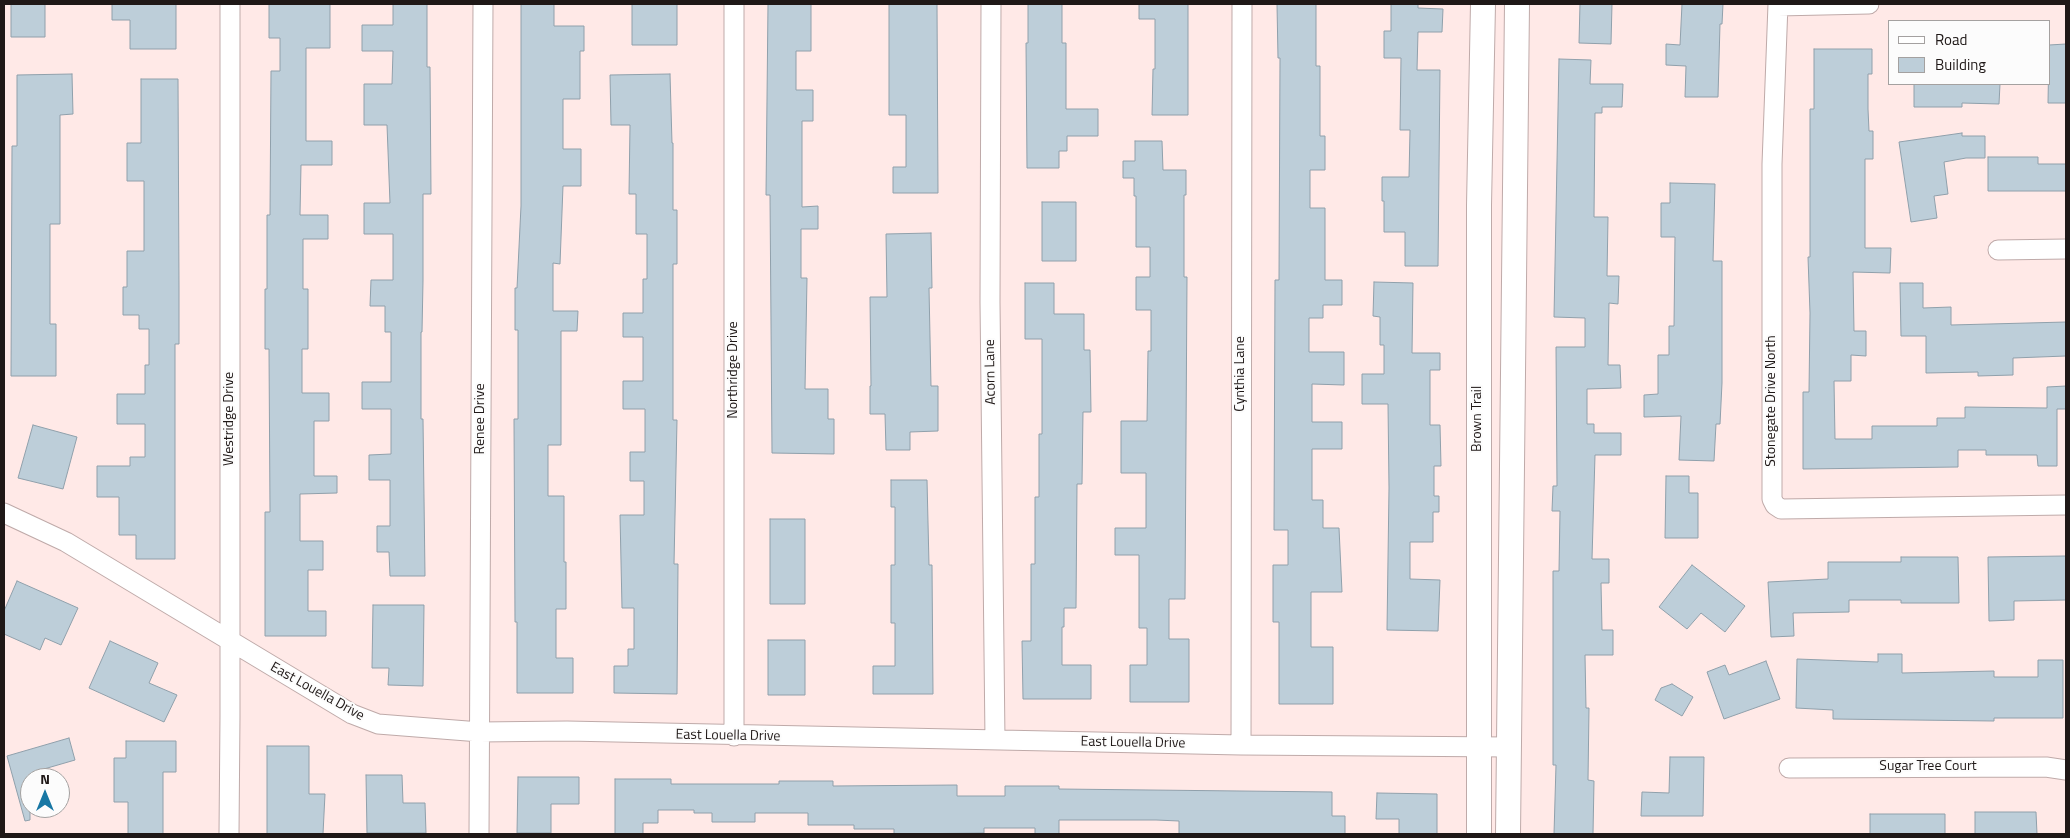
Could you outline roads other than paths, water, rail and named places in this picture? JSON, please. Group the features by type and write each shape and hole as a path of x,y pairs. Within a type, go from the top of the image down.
{"street":[{"name":"Westridge Drive","path":"229,834 230,4"},
{"name":"Renee Drive","path":"479,834 483,4"},
{"name":"Northridge Drive","path":"734,4 734,736"},
{"name":"Acorn Lane","path":"991,4 990,302 995,740"},
{"name":"Cynthia Lane","path":"1241,745 1242,4"},
{"name":"Brown Trail","path":"1479,834 1479,205 1483,4"},
{"path":"1508,834 1516,4"},
{"path":"1778,5 1869,4"},
{"name":"Stonegate Drive North","path":"1778,5 1772,174 1772,499 1775,505 1781,509 2066,506"},
{"path":"1479,205 1514,205"},
{"path":"1998,250 2066,248"},
{"name":"East Louella Drive","path":"4,513 66,542 352,714 378,724 480,732 1241,745 1509,747"},
{"name":"Sugar Tree Court","path":"1789,768 2046,767 2066,770"}]}
